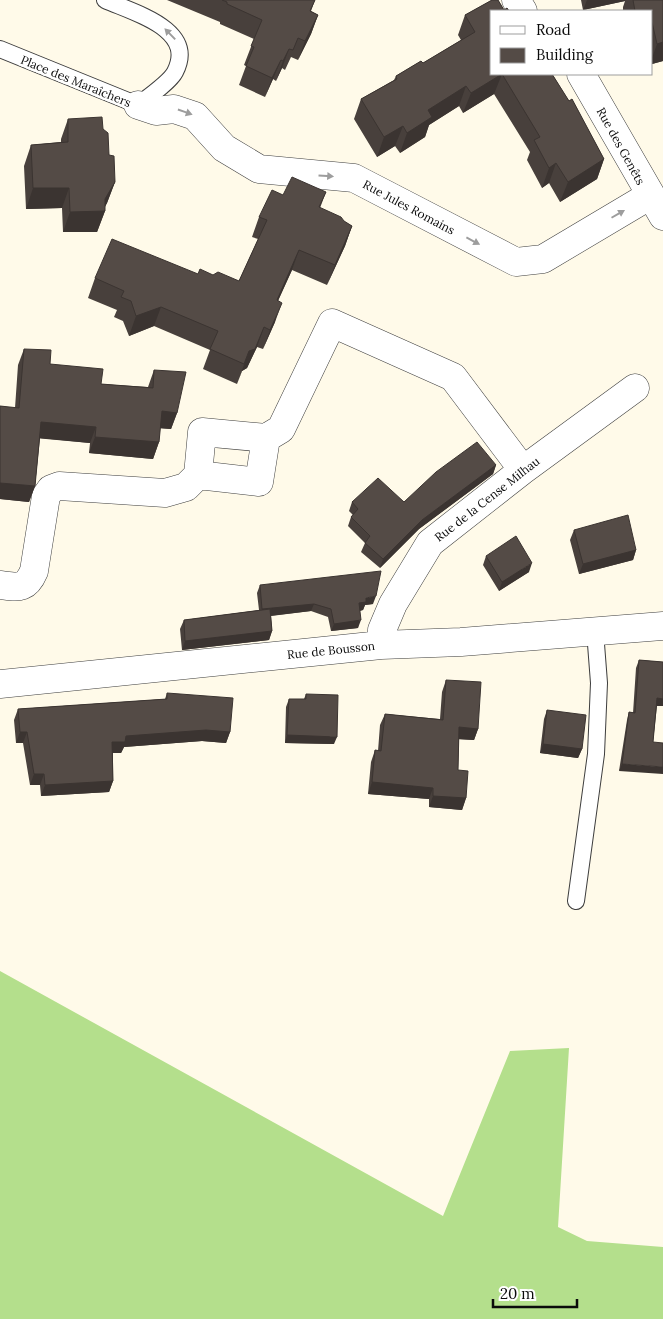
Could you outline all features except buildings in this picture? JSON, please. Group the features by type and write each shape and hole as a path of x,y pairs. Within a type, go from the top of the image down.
{"street":[{"name":"Rue des Genêts","path":"582,75 656,206"},
{"name":"Rue Jules Romains","path":"138,105 156,111 174,109 195,116 224,148 259,169 354,178 516,262 543,258 656,206"},
{"path":"0,585 21,587 30,581 34,571 46,496 51,489 59,486 165,493 186,487 198,475 202,432 266,438 282,429 332,323 453,377 523,470"},
{"name":"Rue de la Cense Milhau","path":"381,644 382,630 393,604 430,544 523,470 635,388"},
{"path":"198,475 259,482 266,438"},
{"name":"Rue de Bousson","path":"0,684 381,644 461,642 663,626"}],"lane":[{"name":"Place des Maraîchers","path":"0,50 138,105 175,73 180,51 173,34 158,24 105,0"},
{"path":"576,901 596,754 599,683 595,631"}],"green space":[{"path":"0,971 443,1216 510,1051 569,1048 558,1227 587,1241 663,1247 663,1319 0,1319"}]}
